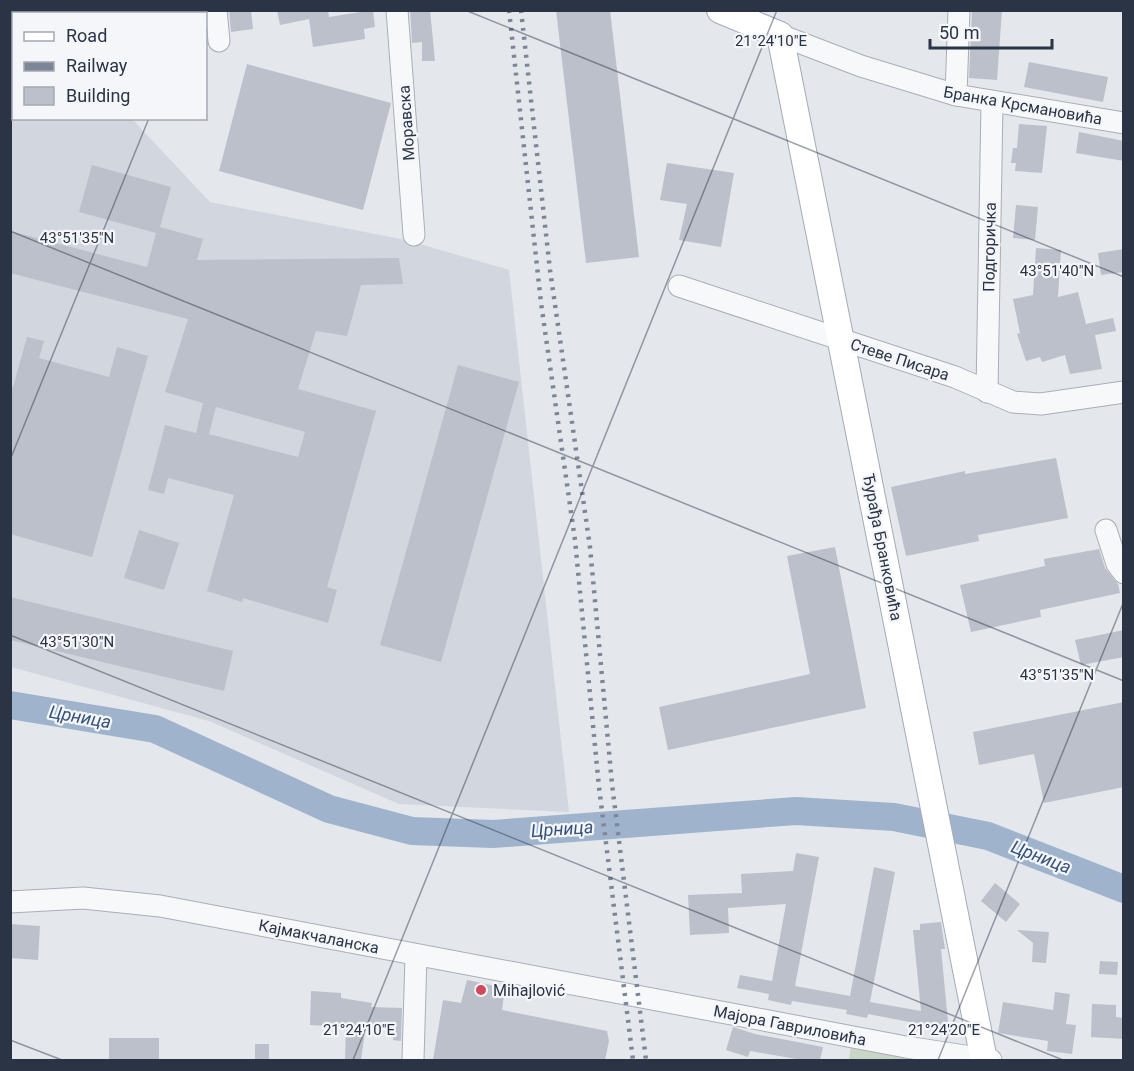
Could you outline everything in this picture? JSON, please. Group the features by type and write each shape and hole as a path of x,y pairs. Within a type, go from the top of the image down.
{"main road":[{"name":"Бранка Крсмановића","path":"720,10 780,35"},
{"name":"Ђурађа Бранковића","path":"780,35 986,1060"}],"street":[{"path":"216,10 219,41"},
{"name":"Моравска","path":"397,10 414,235"},
{"path":"956,95 959,10"},
{"name":"Бранка Крсмановића","path":"780,35 861,66 956,95 992,103 1124,123"},
{"name":"Подгоричка","path":"987,392 992,103"},
{"name":"Стеве Писара","path":"678,286 955,377 987,392 1026,405 1124,392"},
{"path":"1106,530 1124,573"},
{"name":"Кајмакчаланска","path":"10,902 83,898 160,906 625,994"},
{"path":"413,1060 416,955"},
{"name":"Мајора Гавриловића","path":"625,994 986,1060"}],"shaded area":[{"path":"10,93 12,93 12,120 133,120 210,202 406,240 509,270 569,812 399,804 209,721 11,667"}],"green space":[{"path":"851,1045 947,1060 849,1060"}],"building":[{"path":"229,10 251,10 253,29 231,32"},
{"path":"277,10 328,10 329,17 373,10 375,27 364,29 365,39 313,47 309,19 280,25"},
{"path":"410,10 430,10 435,61 422,61 422,42 412,43"},
{"path":"556,10 610,10 639,257 586,263"},
{"path":"972,10 1002,10 997,80 969,78"},
{"path":"1029,62 1108,77 1103,102 1024,87"},
{"path":"247,64 391,103 363,210 219,171"},
{"path":"1019,124 1047,126 1042,173 1015,171 1016,163 1011,163 1013,148 1017,148"},
{"path":"1079,132 1124,141 1124,161 1076,153"},
{"path":"667,163 734,173 721,247 679,240 687,204 660,200"},
{"path":"92,165 171,187 160,227 203,239 197,260 399,258 403,284 361,285 347,336 316,331 298,389 376,411 327,587 337,590 328,623 243,598 242,602 207,591 234,495 168,478 164,494 148,490 165,425 196,433 203,403 165,392 188,319 10,273 10,231 147,267 156,233 79,212","holes":["216,407 305,432 298,457 209,434"]},
{"path":"1016,205 1038,207 1035,240 1013,238"},
{"path":"1036,248 1061,250 1058,297 1078,292 1086,324 1113,318 1116,331 1095,335 1102,369 1070,374 1065,355 1042,362 1040,357 1026,361 1017,334 1020,333 1013,299 1033,295"},
{"path":"1124,249 1124,272 1101,275 1098,253"},
{"path":"27,337 44,341 39,358 109,377 117,347 148,356 92,557 10,534 10,387 13,387"},
{"path":"458,365 519,382 441,662 380,645"},
{"path":"1056,458 1068,518 978,535 979,541 906,556 891,487 965,471 965,474"},
{"path":"139,530 179,543 164,590 124,578"},
{"path":"835,547 866,708 668,750 659,707 810,674 787,556"},
{"path":"1099,549 1105,568 1118,584 1120,593 1040,610 1041,617 971,632 960,585 1045,566 1044,559"},
{"path":"10,597 233,651 224,691 10,640"},
{"path":"1124,630 1124,657 1081,665 1075,640"},
{"path":"1124,702 1124,787 1044,803 1034,754 979,765 973,732"},
{"path":"796,853 819,857 795,986 850,996 874,867 895,872 870,1002 921,1011 913,930 920,930 920,924 941,922 945,949 941,949 948,1021 945,1033 919,1027 920,1024 868,1014 867,1018 846,1014 847,1010 792,1001 791,1005 768,1000 769,994 737,988 740,975 772,981 786,904 728,908 729,933 690,935 688,895 742,893 741,874 793,871"},
{"path":"995,883 1020,904 1006,922 981,901"},
{"path":"10,924 40,926 38,960 10,958"},
{"path":"1017,930 1049,932 1046,963 1032,962 1033,943"},
{"path":"1100,961 1118,962 1117,975 1099,974"},
{"path":"467,980 505,988 502,1010 607,1031 609,1041 605,1060 433,1060 443,1000 461,1003"},
{"path":"311,991 341,993 341,998 372,1003 371,1007 402,1008 401,1041 393,1040 394,1025 366,1024 361,1060 345,1060 346,1027 310,1025"},
{"path":"1055,992 1070,994 1066,1024 1076,1025 1072,1054 1047,1051 1048,1041 998,1033 1003,1002 1053,1010"},
{"path":"1092,1004 1116,1005 1116,1017 1124,1018 1124,1039 1091,1037"},
{"path":"733,1027 755,1034 823,1047 820,1060 802,1060 750,1051 748,1057 726,1050"},
{"path":"109,1038 159,1038 159,1060 109,1060"},
{"path":"255,1044 269,1044 269,1060 255,1060"}],"waterway":[{"name":"Црница","path":"10,705 155,729 329,809 412,831 493,834 796,811 894,817 988,836 1124,889"}],"railway":[{"path":"509,10 541,303 575,540 599,787 633,1060"},
{"path":"521,10 550,270 590,547 612,784 646,1060"}],"place":[{"name":"Mihajlović","path":"481,990"}]}
